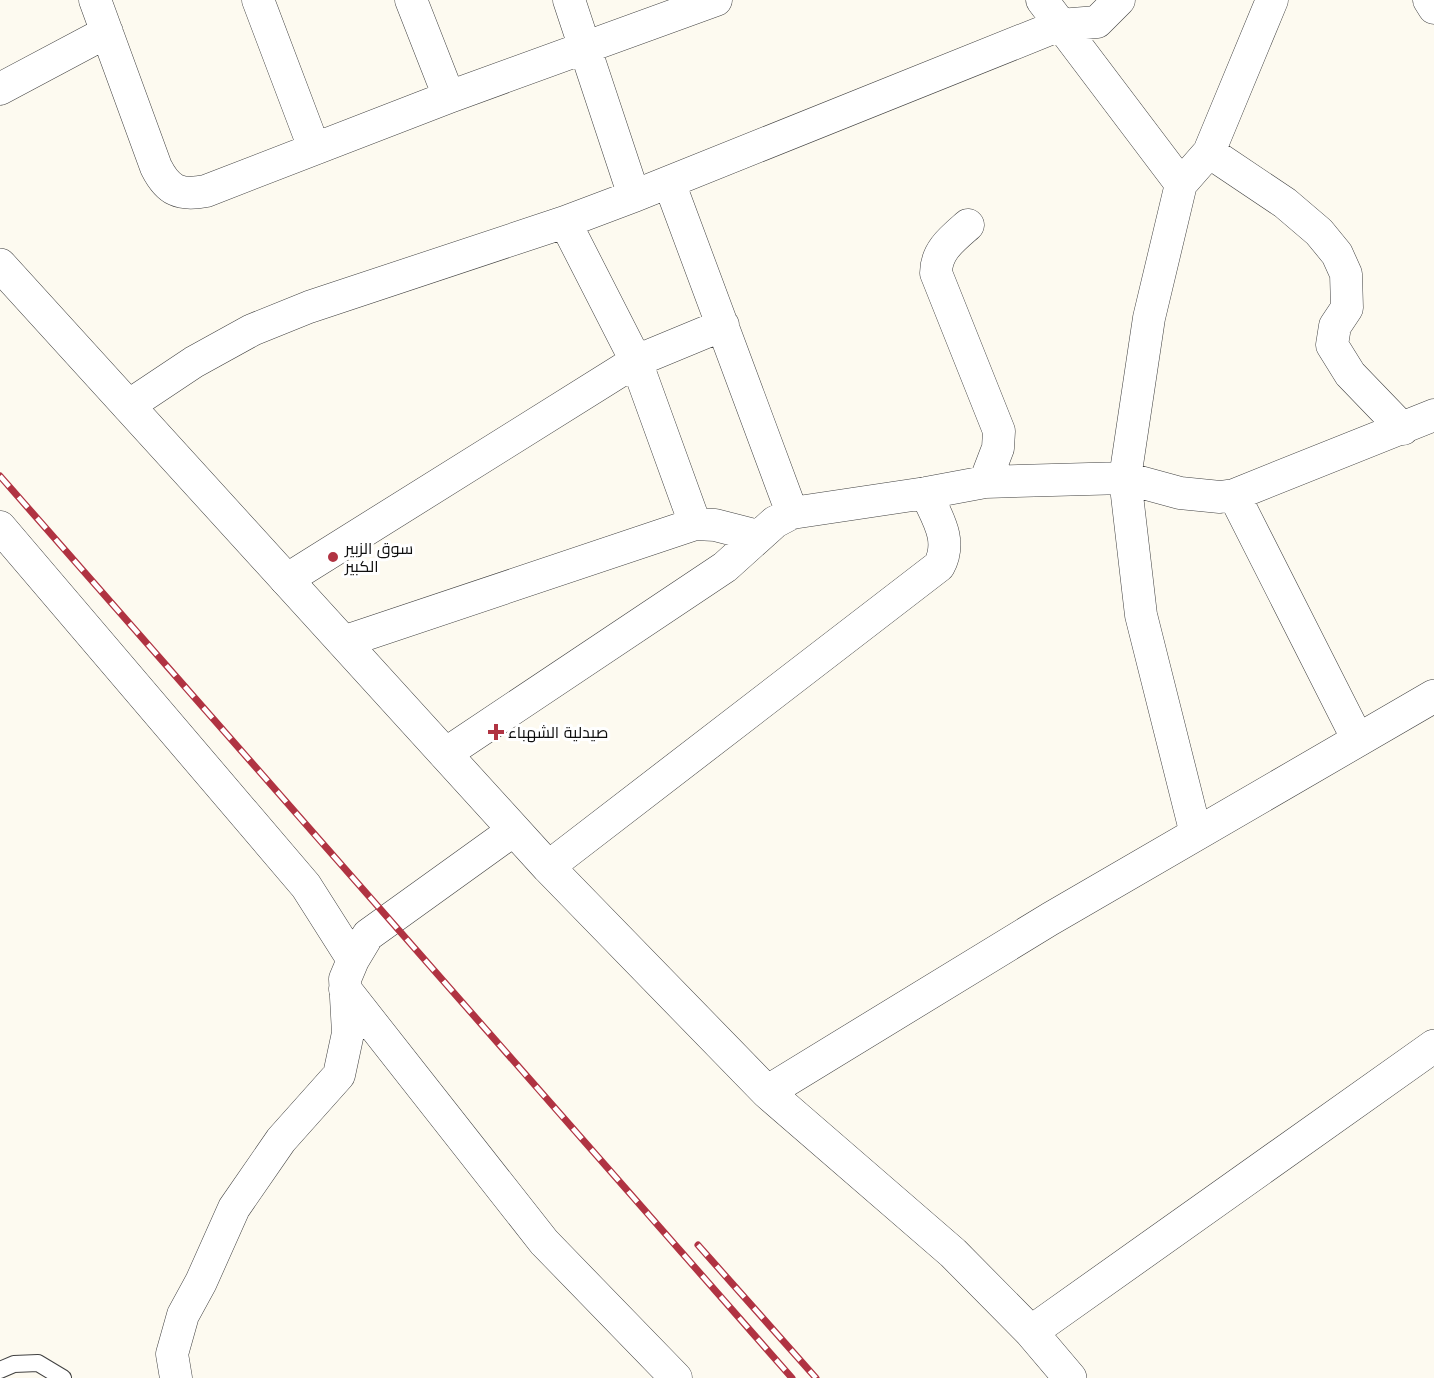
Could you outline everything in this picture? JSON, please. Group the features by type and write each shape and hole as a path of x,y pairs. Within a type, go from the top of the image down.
{"street":[{"path":"95,0 156,167 163,181 175,191 190,194 206,191 314,148 716,0"},
{"path":"258,0 314,148"},
{"path":"411,0 449,98"},
{"path":"569,0 634,196"},
{"path":"1042,0 1180,184"},
{"path":"128,406 194,362 252,330 309,307 565,222 1060,26 1097,22 1119,0"},
{"path":"1196,834 1141,615 1125,478 1149,318 1180,184 1209,152 1272,0"},
{"path":"1429,0 1434,8"},
{"path":"0,89 107,32"},
{"path":"1209,152 1285,203 1319,232 1337,254 1346,274 1347,308 1335,326 1332,345 1350,374 1403,429"},
{"path":"669,182 792,513"},
{"path":"565,222 636,361 695,524"},
{"path":"968,225 942,250 936,262 936,273 999,431 998,448 985,482"},
{"path":"0,265 548,867 767,1092 954,1253 1032,1332 1070,1378"},
{"path":"286,580 636,361 723,325"},
{"path":"445,754 725,567 775,522 792,513 985,482 1125,478 1180,493 1220,497 1234,495 1434,415"},
{"path":"548,867 939,566 945,555 946,542 926,493"},
{"path":"1234,495 1358,740"},
{"path":"343,642 695,524 715,525 758,536"},
{"path":"0,527 306,886 349,975 544,1242 676,1378"},
{"path":"767,1092 1050,919 1434,696"},
{"path":"169,1374 183,1315 201,1282 234,1208 281,1140 339,1075 348,1033 349,975 368,935 514,830"},
{"path":"1032,1332 1434,1046"}],"lane":[{"path":"0,1370 14,1364 38,1363 63,1378"}],"railway":[{"path":"0,476 792,1378"},
{"path":"698,1245 816,1378"}],"place":[{"name":"سوق الزبير الكبير","path":"333,557"},
{"name":"صيدلية الشهباء","path":"496,732"}]}
